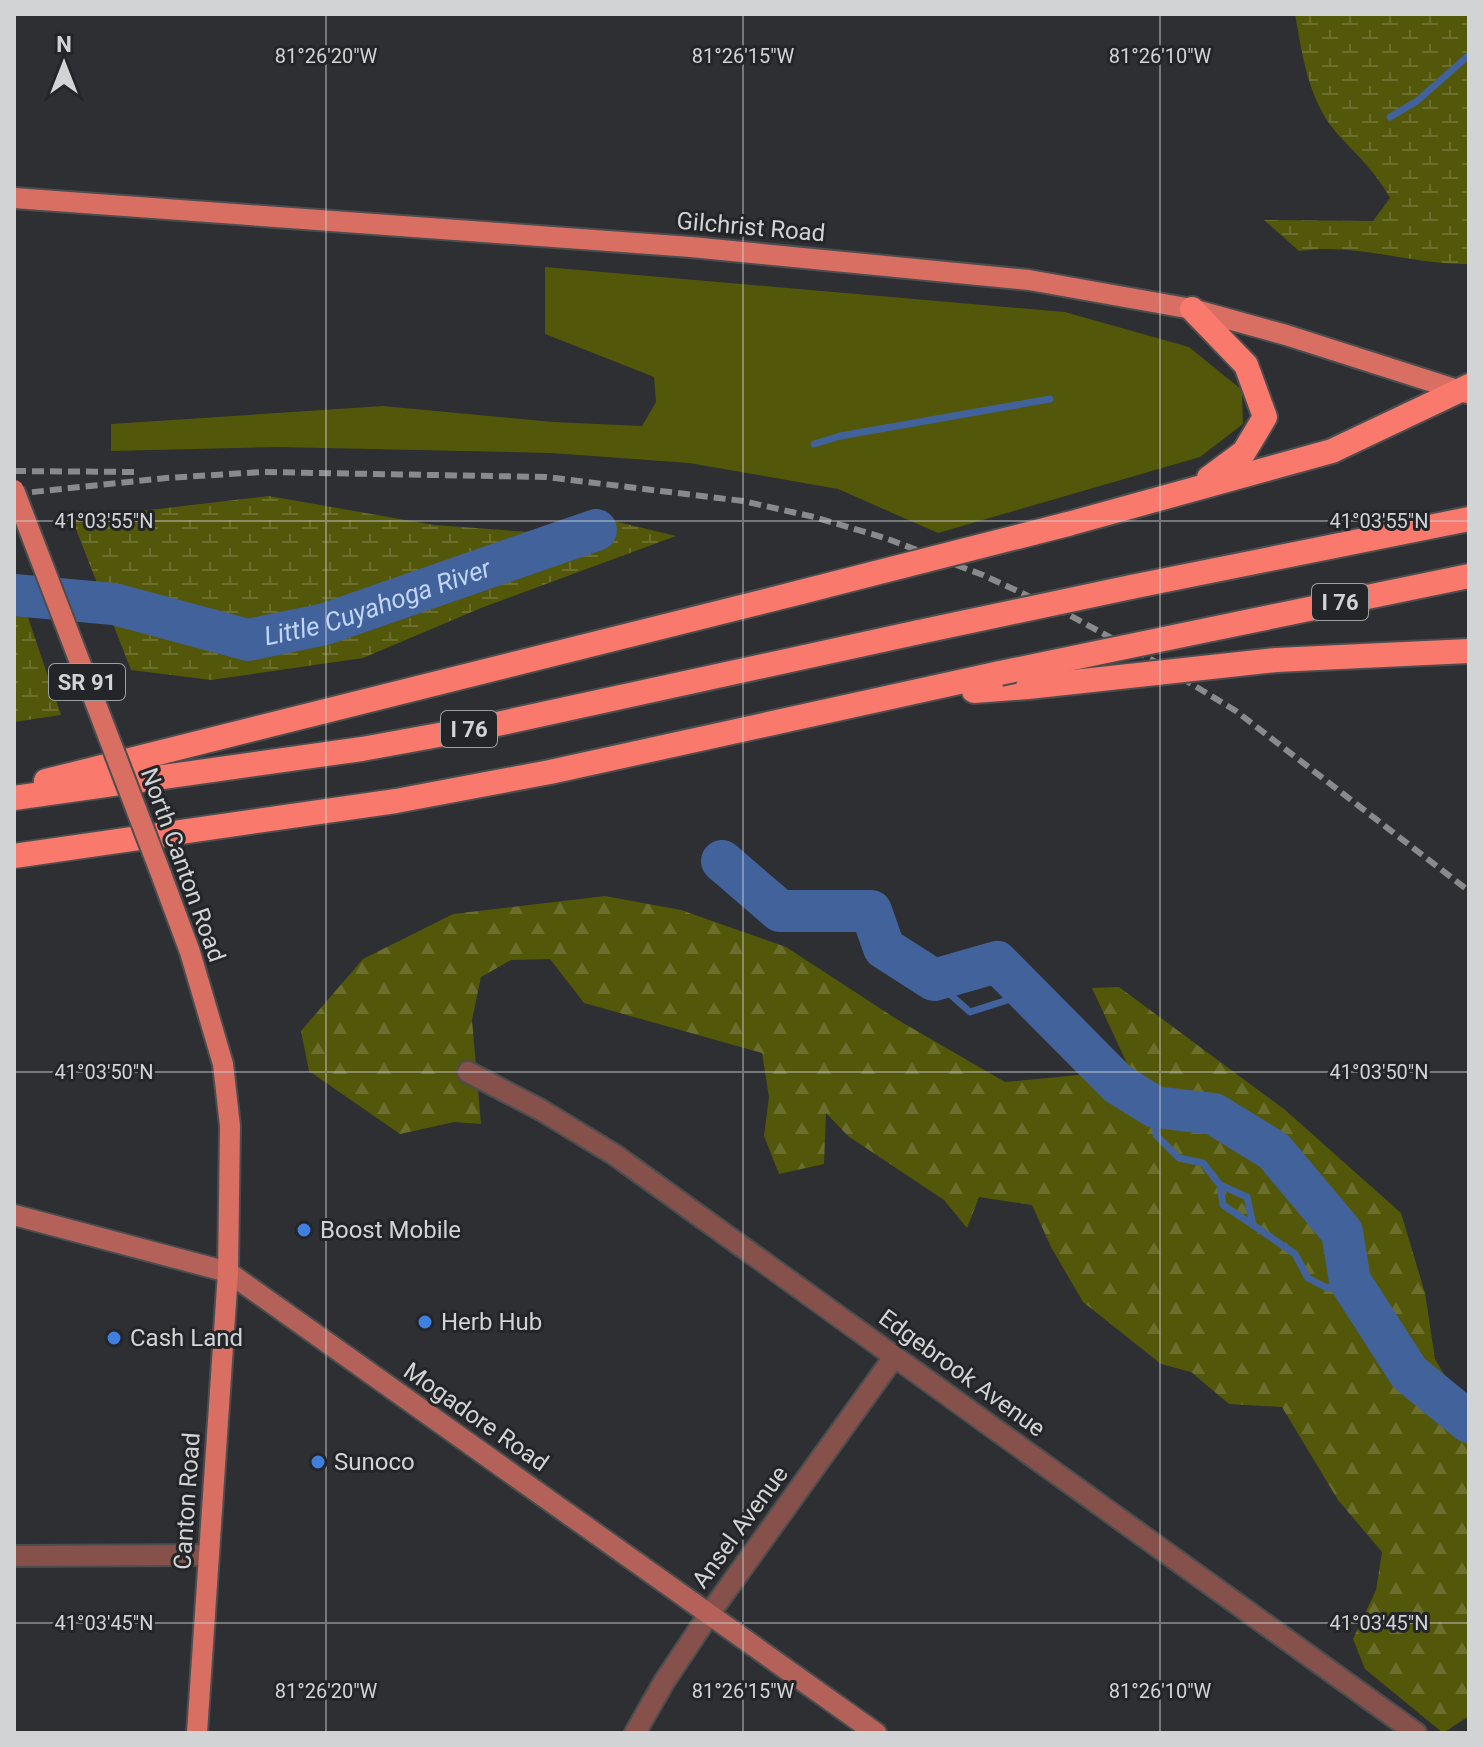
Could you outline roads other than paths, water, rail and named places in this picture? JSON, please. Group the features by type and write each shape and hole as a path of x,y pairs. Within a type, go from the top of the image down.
{"highway":[{"path":"1187,492 1234,462 1265,417 1246,365 1192,309"},
{"path":"14,789 1187,492 1332,451 1465,390"},
{"name":"I 76","path":"14,798 378,747 1131,587 1469,519"},
{"name":"I 76","path":"14,856 396,801 1469,576"},
{"path":"876,700 1276,660 1469,651"}],"main road":[{"name":"Gilchrist Road","path":"14,198 732,251 1029,280 1192,309 1465,390"},
{"name":"North Canton Road","path":"14,490 190,952 223,1064 230,1126 228,1272"},
{"name":"Canton Road","path":"197,1733 228,1272"}],"street":[{"name":"Edgebrook Avenue","path":"468,1072 541,1110 615,1155 1416,1733"},
{"name":"Mogadore Road","path":"14,1215 228,1272 876,1733"},
{"name":"Ansel Avenue","path":"635,1733 664,1682 710,1613 894,1357"},
{"path":"14,1556 208,1555"}],"waterway":[{"path":"1390,117 1417,101 1469,55"},
{"name":"Little Cuyahoga River","path":"814,444 840,436 1050,399"},
{"name":"Little Cuyahoga River","path":"589,533 596,530"},
{"name":"Little Cuyahoga River","path":"14,595 114,604 248,640 325,624 596,530"},
{"name":"Little Cuyahoga River","path":"722,861 780,911 871,911 884,948 934,980 997,962 1118,1084 1155,1107 1214,1114 1274,1151 1342,1232 1350,1281 1409,1373 1469,1422"},
{"name":"Little Cuyahoga River","path":"934,980 970,1012 1026,994"},
{"name":"Little Cuyahoga River","path":"1155,1107 1156,1135 1179,1158 1203,1163 1220,1185 1247,1197 1253,1225 1295,1254 1308,1278 1327,1288 1350,1281"},
{"name":"Little Cuyahoga River","path":"1220,1185 1223,1205 1253,1225"}],"railway":[{"path":"14,471 134,472"},
{"path":"14,494 166,478 262,472 546,477 743,501 814,517 885,538 983,575 1069,615 1154,661 1236,711 1469,891"}],"place":[{"name":"Boost Mobile","path":"304,1230"},
{"name":"Herb Hub","path":"425,1322"},
{"name":"Cash Land","path":"114,1338"},
{"name":"Sunoco","path":"318,1462"}]}
